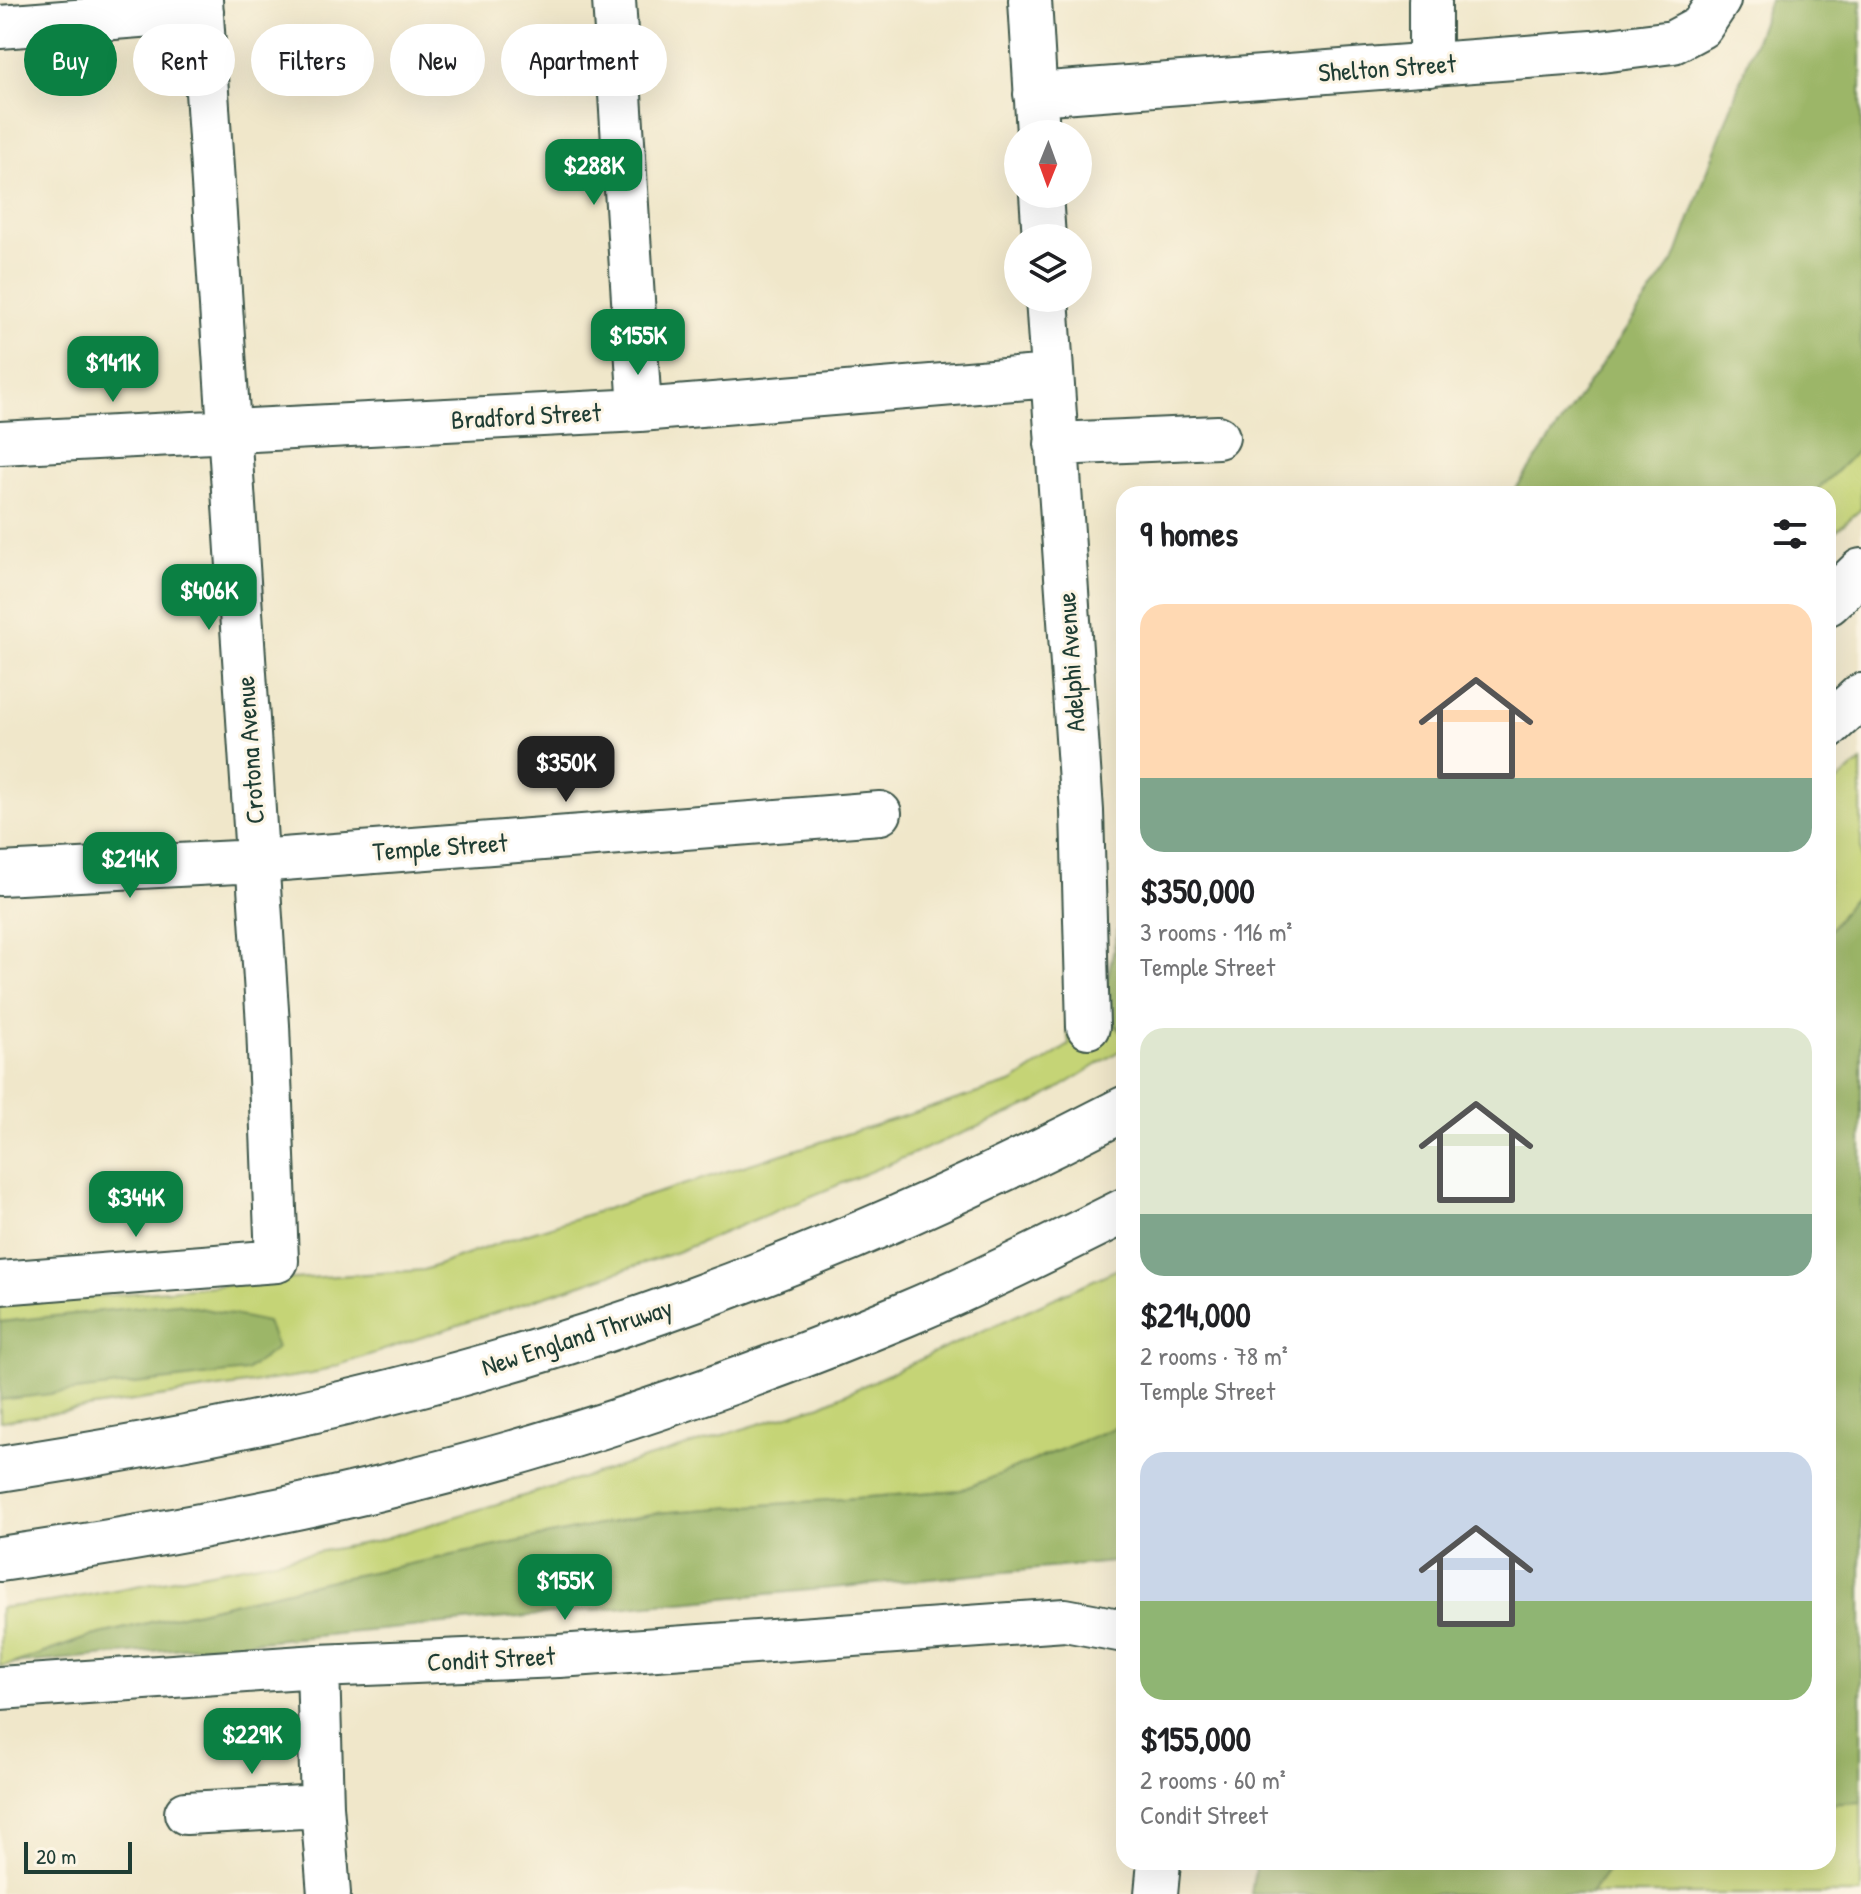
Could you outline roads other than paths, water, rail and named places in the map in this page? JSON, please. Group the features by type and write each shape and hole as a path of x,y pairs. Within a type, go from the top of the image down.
{"highway":[{"path":"1836,595 1861,571"},
{"path":"1836,719 1861,696"},
{"name":"New England Thruway","path":"0,1469 297,1414 423,1384 549,1348 677,1306 815,1254 923,1208 1116,1113"},
{"path":"0,1559 283,1510 410,1481 552,1441 676,1402 786,1362 1026,1260 1116,1215"}],"street":[{"path":"614,0 640,410"},
{"path":"1030,0 1036,114"},
{"path":"1430,0 1430,65"},
{"name":"Shelton Street","path":"1036,114 1430,65 1593,52 1673,42 1701,27 1719,0"},
{"path":"0,27 201,6"},
{"name":"Crotona Avenue","path":"0,1283 277,1261 268,1025 201,6"},
{"name":"Adelphi Avenue","path":"1048,312 1082,811 1088,1027"},
{"name":"Bradford Street","path":"0,443 640,410 1051,376"},
{"path":"1056,444 1218,437"},
{"name":"Temple Street","path":"0,874 257,861 880,813"},
{"name":"Condit Street","path":"0,1688 318,1666 559,1656 1065,1620 1116,1630"},
{"path":"318,1666 322,1806 329,1894"},
{"path":"186,1813 322,1806"},
{"path":"1156,1894 1158,1870"}]}
